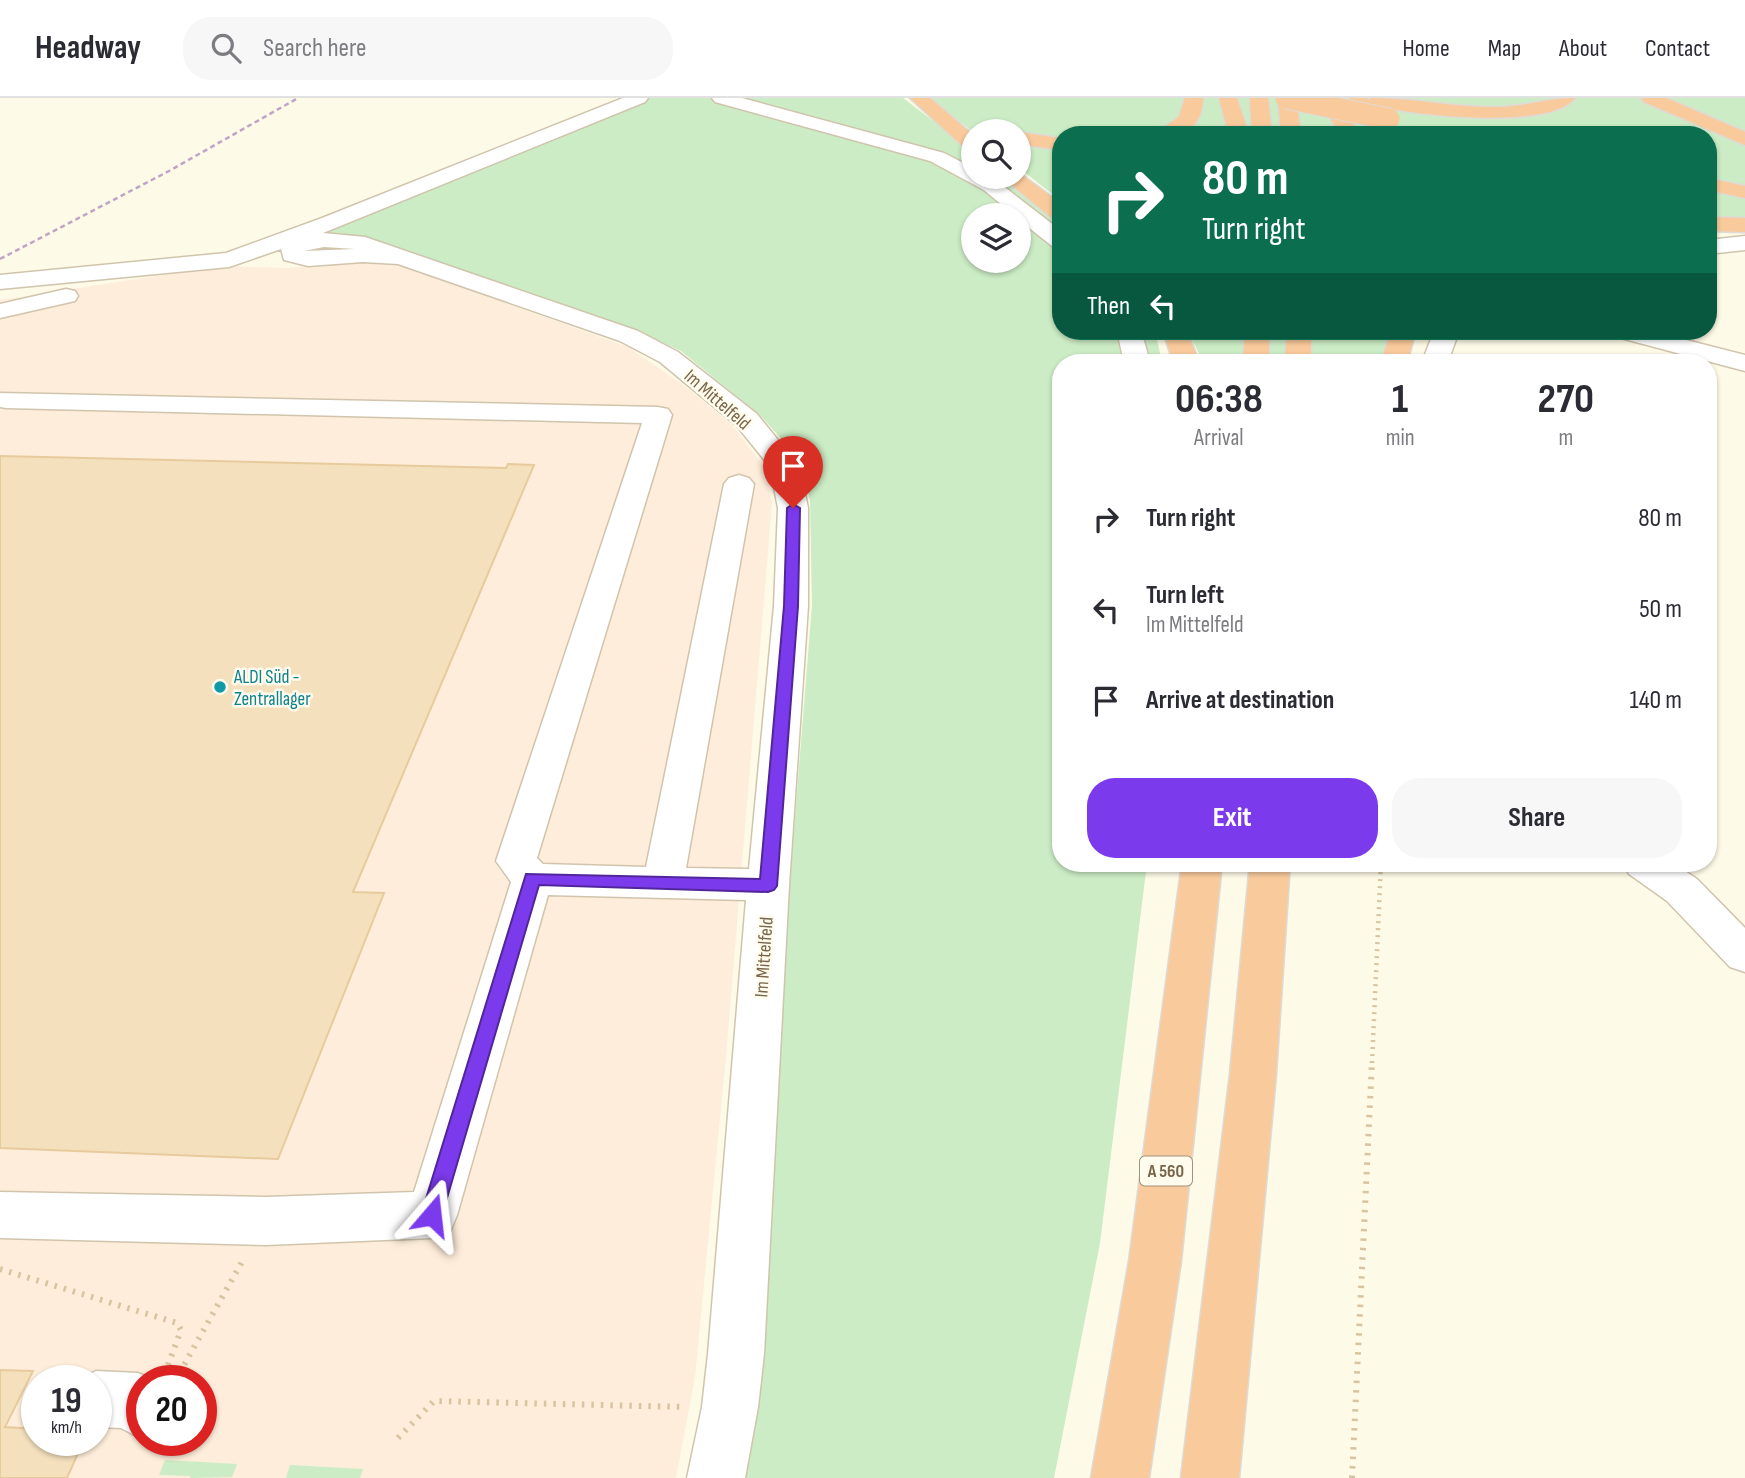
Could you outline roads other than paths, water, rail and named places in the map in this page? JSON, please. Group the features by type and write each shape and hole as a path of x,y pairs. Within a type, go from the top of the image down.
{"highway":[{"path":"919,98 961,135"},
{"path":"1181,126 1191,116 1195,98"},
{"path":"1228,98 1236,126"},
{"path":"1259,98 1261,126"},
{"path":"1290,126 1286,98 1384,126"},
{"path":"1326,98 1345,126"},
{"path":"1365,99 1492,111 1541,107 1566,98"},
{"path":"1650,98 1715,126"},
{"path":"1365,99 1386,126"},
{"path":"1365,99 1496,126"},
{"path":"963,112 972,119"},
{"path":"1717,127 1745,139"},
{"path":"1031,140 1052,143"},
{"path":"1717,172 1745,177"},
{"path":"1031,179 1052,188"},
{"path":"1717,186 1745,192"},
{"path":"1028,189 1052,207"},
{"path":"1717,224 1745,225"},
{"name":"A 560","path":"1120,1478 1155,1261 1201,872"},
{"path":"1210,1478 1271,878"}],"street":[{"path":"0,282 229,260 330,223 639,98"},
{"path":"721,98 937,157 961,169"},
{"path":"995,189 1052,235"},
{"path":"1717,246 1745,243"},
{"name":"Im Mittelfeld","path":"397,257 629,336 669,357 747,420 785,466 793,508 791,606 730,1407 716,1478"},
{"path":"0,311 70,296"},
{"path":"1657,340 1710,354"},
{"path":"1695,340 1745,352"},
{"path":"1717,356 1745,363"},
{"path":"6,400 658,415 716,395"},
{"path":"658,415 516,861 532,879 768,886"},
{"path":"663,882 739,484"},
{"path":"1656,872 1682,890 1745,955"},
{"path":"0,1215 265,1221 432,1215 532,879"}],"railway":[{"path":"0,259 169,171 298,98"}],"place":[{"name":"ALDI Süd - Zentrallager","path":"220,687"}]}
